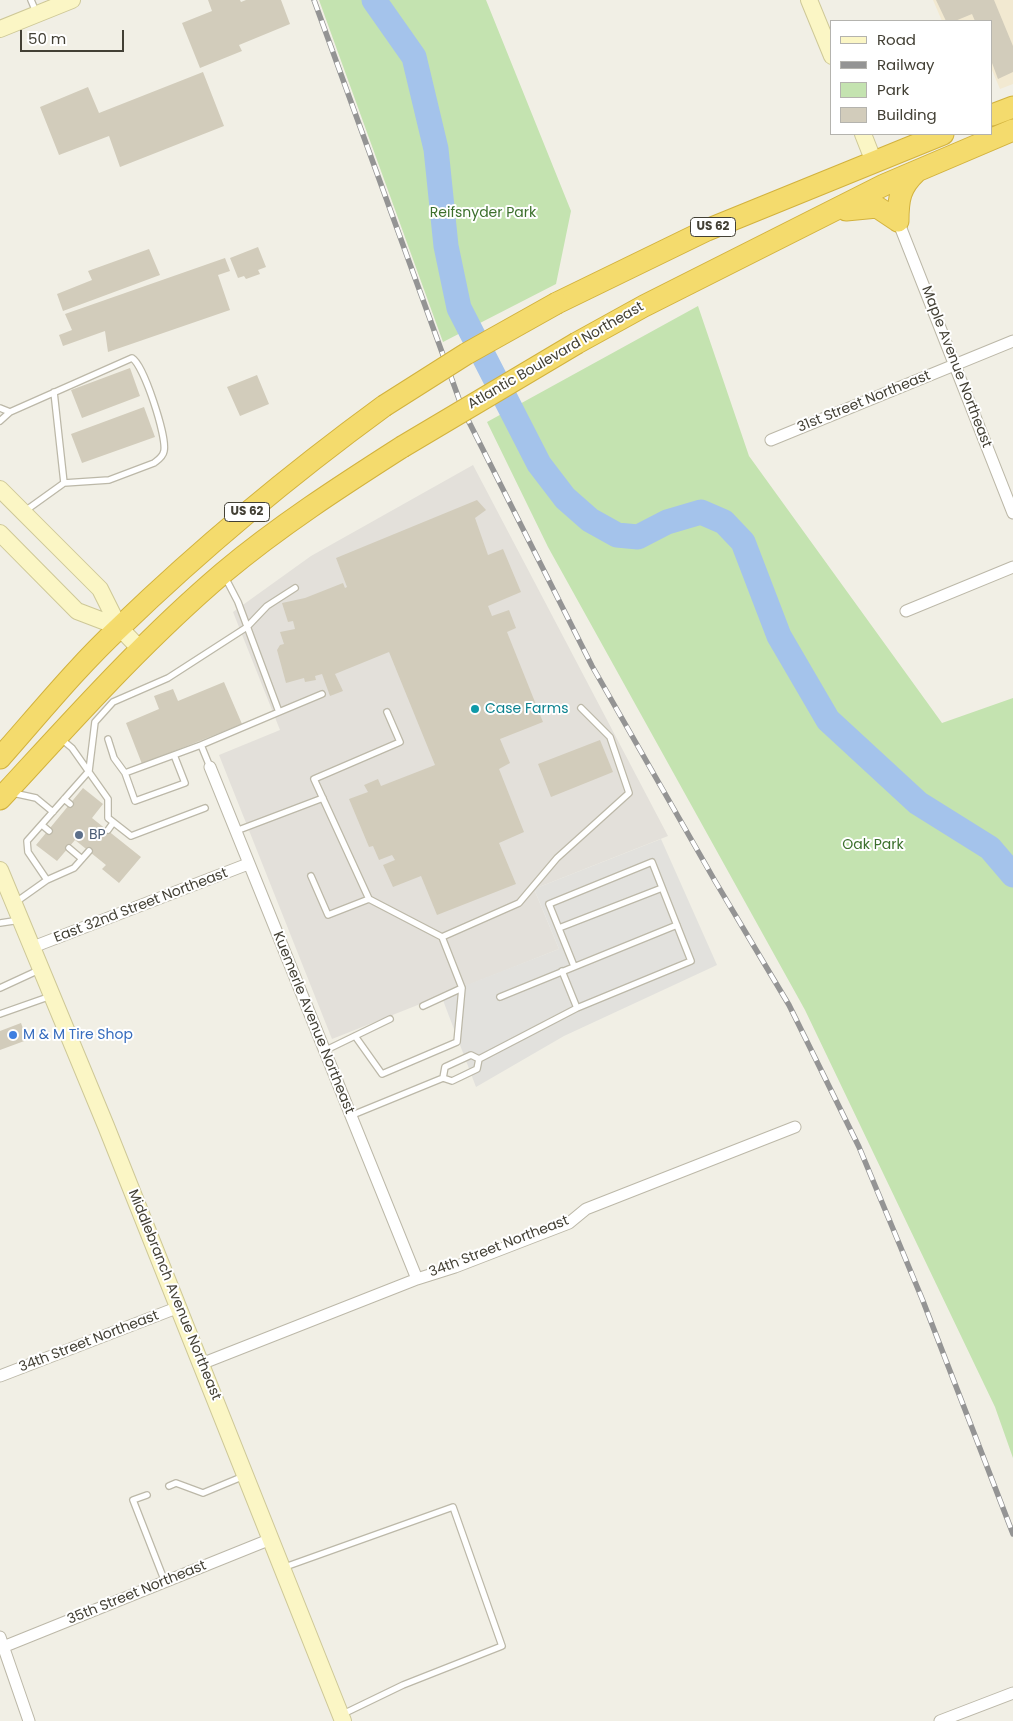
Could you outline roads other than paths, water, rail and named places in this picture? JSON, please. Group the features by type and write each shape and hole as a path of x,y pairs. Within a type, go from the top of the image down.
{"highway":[{"path":"993,115 1013,107"},
{"name":"Atlantic Boulevard Northeast","path":"140,649 223,573 266,538 402,447 577,343 644,306 918,170 1013,130"},
{"name":"US 62","path":"0,758 119,628 266,496 320,452 384,406 459,358 557,303 708,230 941,135"},
{"path":"898,220 898,201 901,190 918,170"},
{"path":"824,215 873,206 884,210 898,220"},
{"name":"US 62","path":"4,795 140,649"}],"street":[{"path":"0,29 34,7 72,0"},
{"path":"809,0 830,51"},
{"path":"863,135 874,162"},
{"name":"Maple Avenue Northeast","path":"898,220 1013,513"},
{"name":"31st Street Northeast","path":"771,440 1013,341"},
{"path":"0,489 100,589 119,628 140,649"},
{"path":"2,539 78,612 119,628"},
{"path":"906,611 1013,567"},
{"name":"Kuemerle Avenue Northeast","path":"210,767 417,1279"},
{"name":"East 32nd Street Northeast","path":"33,947 248,864"},
{"name":"Middlebranch Avenue Northeast","path":"0,873 15,903 53,995 342,1718"},
{"name":"34th Street Northeast","path":"201,1364 417,1279 455,1268 569,1223 586,1209 795,1128"},
{"name":"34th Street Northeast","path":"0,1376 179,1307"},
{"name":"35th Street Northeast","path":"2,1642 164,1582 271,1539"},
{"path":"2,1642 29,1721"},
{"path":"940,1721 1013,1694"}],"lane":[{"path":"0,421 10,412 132,358 140,367 164,440 162,455 150,465 108,480 64,483 24,512"},
{"path":"54,392 64,483"},
{"path":"0,408 10,412"},
{"path":"223,573 247,627 279,712"},
{"path":"47,880 28,852 27,841 89,772 95,722 113,702 168,678 247,627 266,606 295,588"},
{"path":"125,773 201,745 322,694"},
{"path":"442,938 519,903 557,858 629,793 610,737 581,708"},
{"path":"355,1036 382,1074 457,1042 462,988 442,938 369,899 314,779 400,742 387,712"},
{"path":"57,736 72,748 108,799 108,818 131,836 205,808"},
{"path":"108,739 114,758 125,773 135,801 185,782 174,754"},
{"path":"201,745 210,767"},
{"path":"4,795 36,798 53,812"},
{"path":"236,832 322,798"},
{"path":"64,799 70,804"},
{"path":"108,830 114,823"},
{"path":"42,825 48,831"},
{"path":"69,848 82,859"},
{"path":"15,903 47,880 74,868 89,851"},
{"path":"479,1059 576,1008 691,961 652,862 549,904 574,966"},
{"path":"311,876 328,915 369,899"},
{"path":"559,928 662,888"},
{"path":"0,923 22,920"},
{"path":"500,997 677,925"},
{"path":"0,988 42,969"},
{"path":"562,972 576,1008"},
{"path":"423,1006 462,988"},
{"path":"0,1014 53,995"},
{"path":"324,1050 390,1019"},
{"path":"443,1078 445,1067 471,1055 479,1059"},
{"path":"350,1116 443,1078 452,1080 477,1069 479,1059"},
{"path":"169,1486 176,1483 203,1493 246,1475"},
{"path":"147,1495 133,1500 164,1582"},
{"path":"283,1568 453,1506 502,1646 403,1685 342,1718"}],"waterway":[{"path":"374,0 414,57 436,149 446,246 459,308 539,464 565,498 590,520 617,535 638,537 667,522 701,512 724,522 743,542 779,636 828,720 918,803 990,848 1013,875"}],"railway":[{"path":"314,0 463,410 592,666 715,881 789,1005 859,1147 923,1301 1013,1534"}],"place":[{"name":"Case Farms","path":"475,709"},
{"name":"BP","path":"79,835"},
{"name":"M & M Tire Shop","path":"13,1035"}],"park label":[{"name":"Reifsnyder Park","path":"483,213"},
{"name":"Oak Park","path":"873,845"}]}
